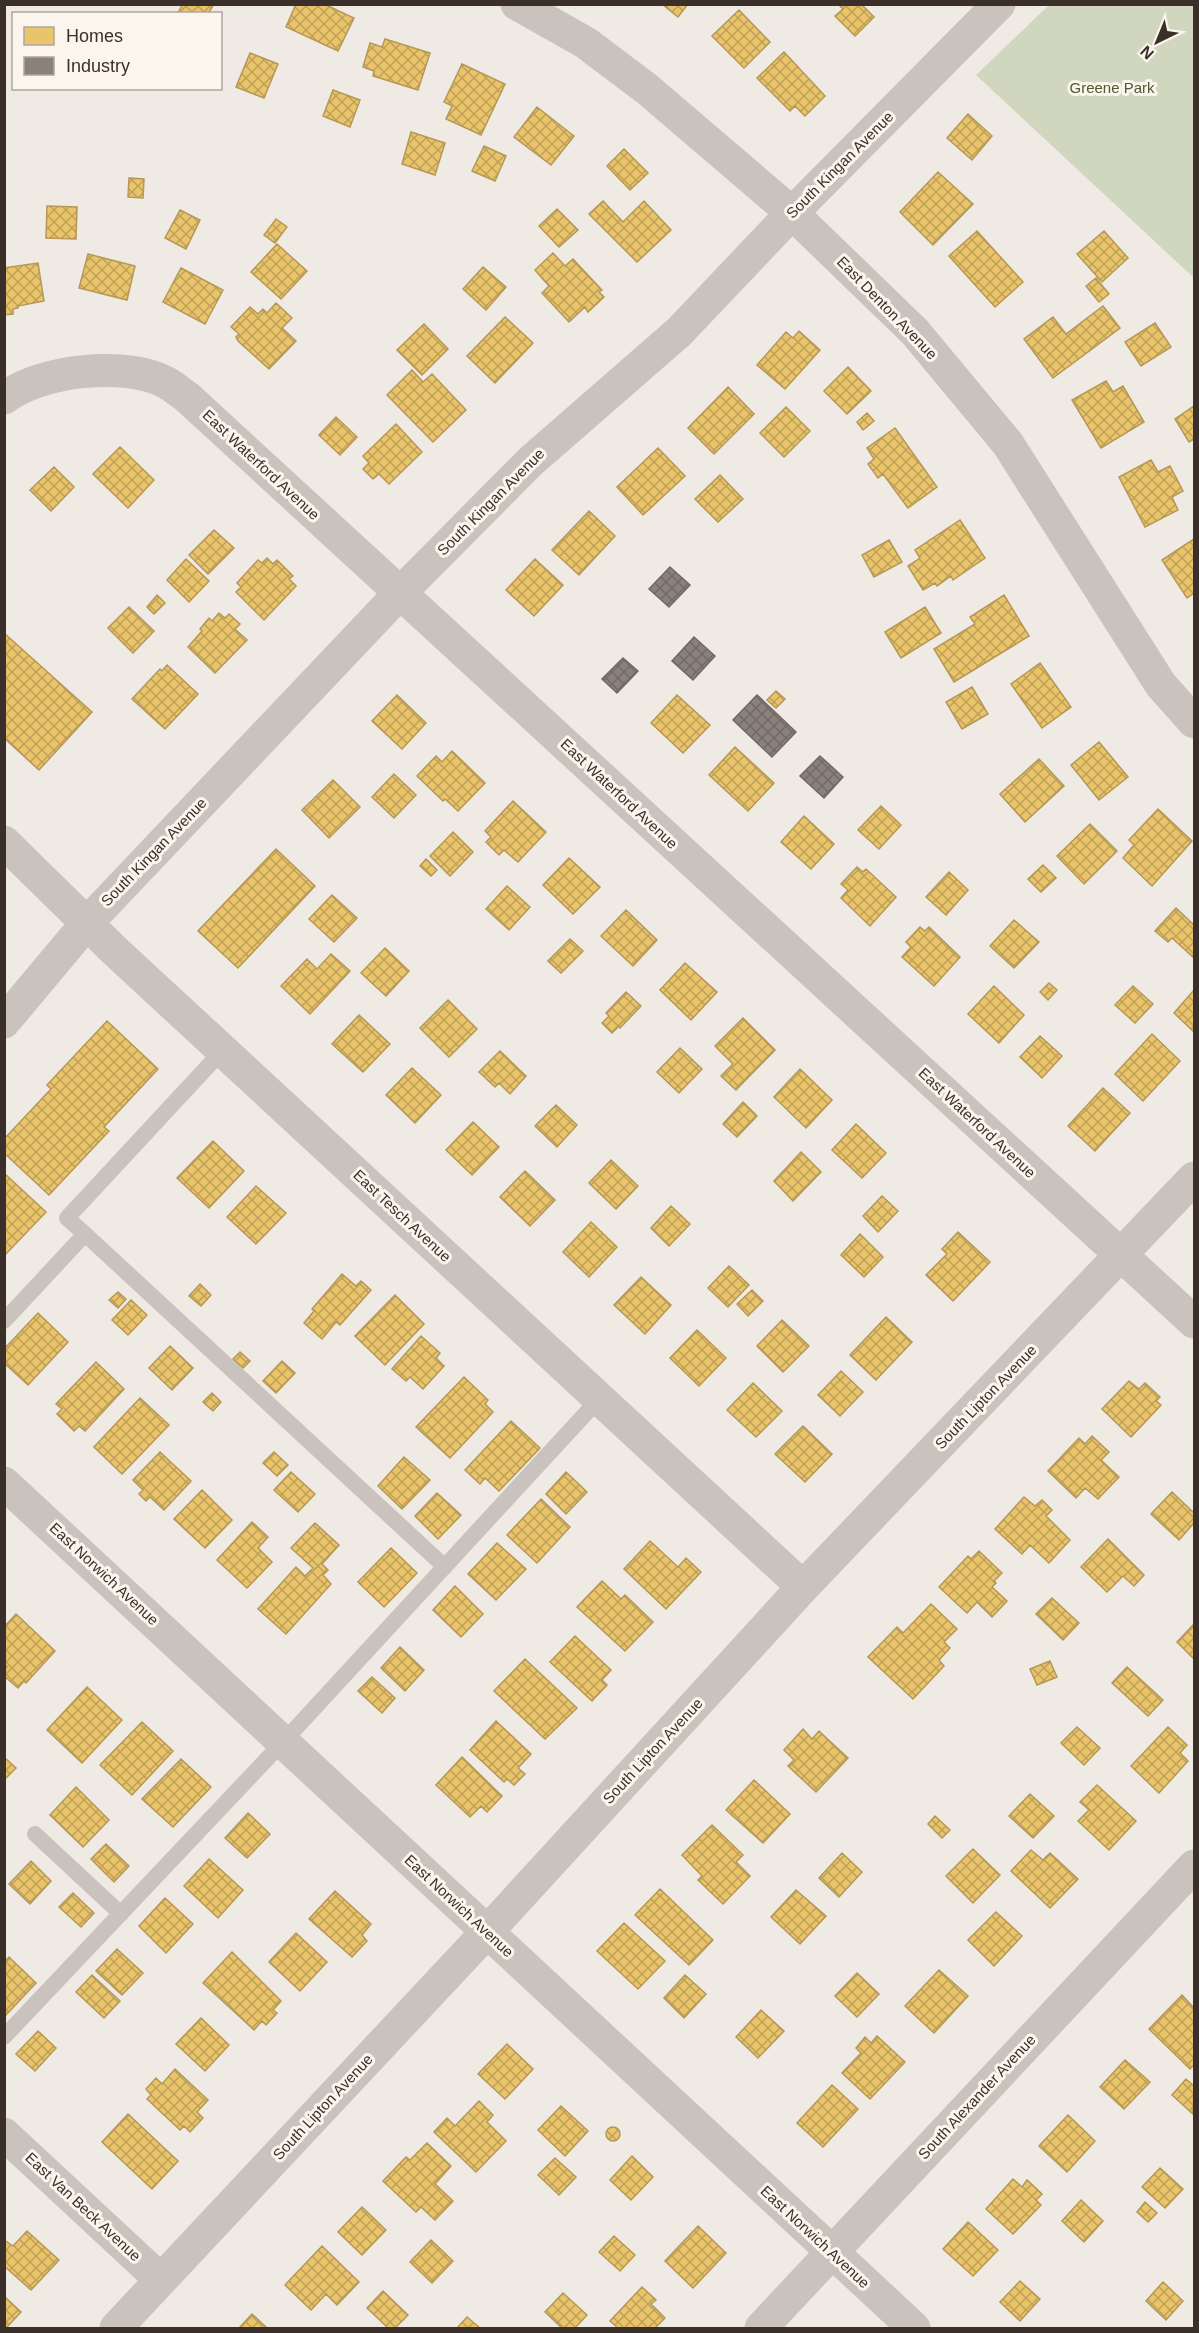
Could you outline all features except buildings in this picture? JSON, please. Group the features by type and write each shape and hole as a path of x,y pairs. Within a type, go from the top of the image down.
{"street":[{"name":"East Denton Avenue","path":"517,4 586,43 639,82 792,213 915,332 1008,444 1161,685 1194,723"},
{"name":"South Kingan Avenue","path":"4,1022 86,924 400,593 531,461 679,332 792,213 999,4"},
{"name":"East Waterford Avenue","path":"4,398 18,387 48,379 85,372 120,370 165,382 188,398 1194,1322"},
{"name":"East Tesch Avenue","path":"4,842 86,924 804,1587"},
{"name":"South Lipton Avenue","path":"116,2328 486,1933 804,1587 1194,1178"},
{"name":"East Norwich Avenue","path":"4,1483 914,2328"},
{"name":"South Alexander Avenue","path":"761,2328 1194,1866"},
{"name":"East Van Beck Avenue","path":"4,2134 161,2280"}],"lane":[{"path":"223,1050 67,1218 445,1567"},
{"path":"4,1321 85,1234"},
{"path":"4,2037 284,1741 600,1398"},
{"path":"34,1834 121,1914"}],"green space":[{"name":"Greene Park","path":"1049,5 1194,5 1194,278 976,75"}]}
